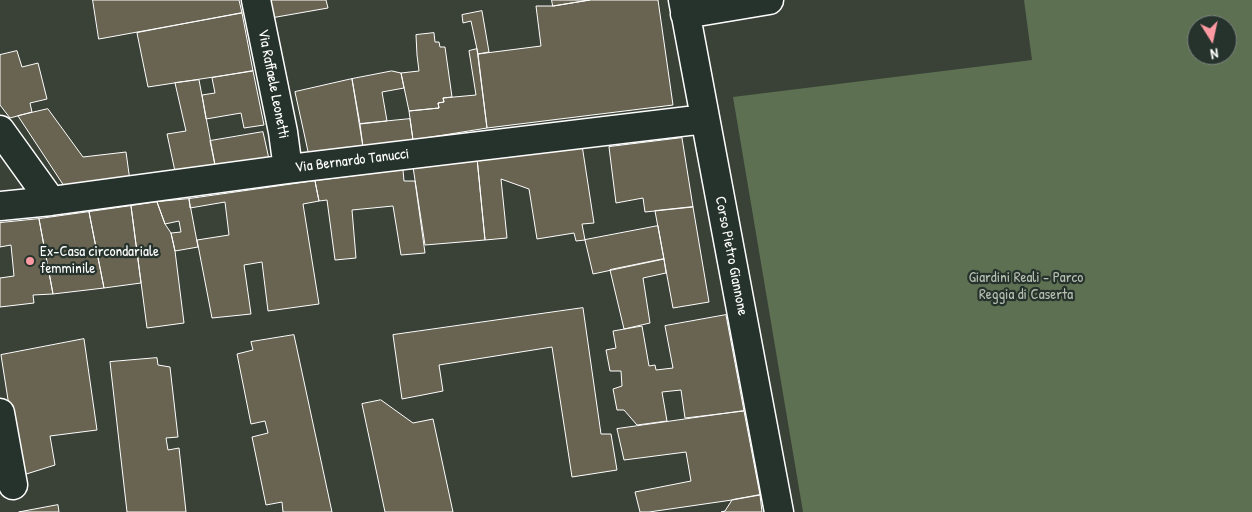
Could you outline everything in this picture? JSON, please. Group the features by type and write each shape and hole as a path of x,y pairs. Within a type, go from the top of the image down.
{"street":[{"name":"Via Raffaele Leonetti","path":"256,0 283,132 288,169"},
{"path":"684,7 769,0"},
{"name":"Corso Pietro Giannone","path":"684,7 779,512"},
{"name":"Via Bernardo Tanucci","path":"0,206 705,119"},
{"path":"0,130 51,200"},
{"path":"0,414 12,485"}],"green space":[{"name":"Giardini Reali - Parco Reggia di Caserta","path":"1024,0 1252,0 1252,512 803,512 733,97 1032,60"}],"building":[{"path":"93,0 239,0 242,13 99,39"},
{"path":"268,0 326,0 328,8 271,18"},
{"path":"552,0 590,0 553,6"},
{"path":"590,0 658,0 673,105 487,128 478,54 541,46 536,6 553,6"},
{"path":"482,11 489,52 478,54 471,21 463,23 462,15"},
{"path":"242,13 253,71 148,87 137,33"},
{"path":"434,33 435,42 439,42 440,47 445,47 452,97 443,98 444,102 438,103 439,108 409,111 401,73 419,71 416,35"},
{"path":"477,49 487,128 413,140 409,111 439,108 438,103 444,102 443,98 476,95 469,51"},
{"path":"17,51 22,67 38,63 47,99 30,103 32,112 10,118 0,105 0,55"},
{"path":"253,71 264,125 244,128 241,113 206,119 202,95 215,93 212,78"},
{"path":"392,71 401,73 404,88 382,92 387,121 360,124 352,79"},
{"path":"352,79 363,147 309,156 295,92"},
{"path":"199,80 216,170 176,176 167,134 186,131 175,83"},
{"path":"48,109 83,157 126,152 130,181 66,189 18,116"},
{"path":"410,119 413,140 363,147 360,124"},
{"path":"263,132 269,159 216,170 210,141"},
{"path":"682,138 693,207 645,212 643,198 616,203 609,147"},
{"path":"582,145 594,223 582,224 585,240 576,241 574,233 537,239 529,189 501,179 507,238 485,240 477,158"},
{"path":"477,158 485,240 425,245 413,167"},
{"path":"403,170 404,181 415,181 425,253 401,255 393,206 352,210 356,258 335,260 327,200 319,201 315,181"},
{"path":"315,181 319,201 303,204 319,304 268,311 262,262 244,265 251,314 212,318 197,240 229,235 225,202 190,208 189,199"},
{"path":"189,199 198,247 175,251 171,233 181,232 179,221 165,224 157,202"},
{"path":"157,202 165,224 171,233 184,323 147,328 131,206"},
{"path":"131,206 141,283 104,288 89,212"},
{"path":"693,207 709,302 673,308 655,211"},
{"path":"89,212 104,288 53,294 39,219"},
{"name":"Ex-Casa circondariale femminile","path":"39,219 53,294 33,295 34,303 0,307 0,278 14,276 11,245 0,247 0,223"},
{"path":"658,226 664,259 593,274 585,240"},
{"path":"664,259 666,273 643,278 650,323 624,329 610,270"},
{"path":"583,308 601,434 611,434 617,470 572,477 552,347 439,365 443,391 402,399 393,335"},
{"path":"726,315 744,411 685,418 681,390 662,392 667,421 637,425 624,410 617,410 613,389 622,386 621,371 610,371 606,350 616,348 613,331 642,326 649,366 655,365 656,370 673,368 665,326"},
{"path":"294,335 332,512 283,512 282,502 266,505 252,437 268,433 265,421 251,424 237,354 253,350 251,342"},
{"path":"84,339 97,430 50,436 55,465 20,476 1,355"},
{"path":"157,358 158,365 170,367 178,437 166,438 168,450 179,448 186,512 127,512 110,362"},
{"path":"381,400 413,423 433,419 453,512 385,512 362,404"},
{"path":"744,411 760,495 640,512 635,492 691,481 686,452 624,460 617,429"},
{"path":"760,495 762,512 721,512 725,511 732,500"},
{"path":"58,505 59,512 19,512"}],"place":[{"name":"Ex-Casa circondariale femminile","path":"30,261"}]}
